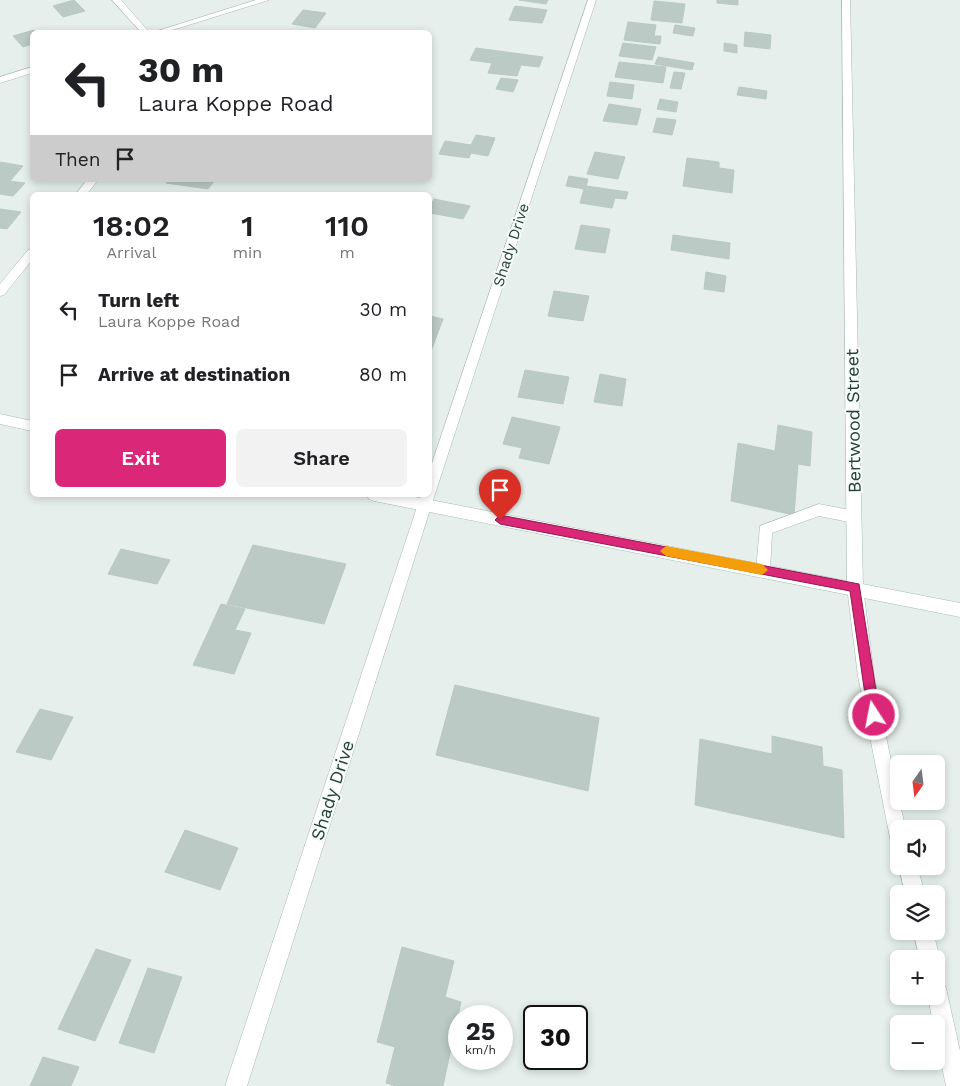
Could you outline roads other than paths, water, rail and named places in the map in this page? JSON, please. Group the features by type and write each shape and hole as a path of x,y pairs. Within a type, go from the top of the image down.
{"street":[{"path":"116,0 143,30"},
{"path":"165,30 265,0"},
{"name":"Shady Drive","path":"432,485 592,0"},
{"name":"Bertwood Street","path":"846,0 855,587 866,676 895,820"},
{"path":"0,80 30,71"},
{"path":"83,192 91,182"},
{"path":"0,292 30,255"},
{"path":"0,419 30,426"},
{"path":"428,497 763,570 855,587 960,610"},
{"name":"Shady Drive","path":"236,1086 428,497"},
{"path":"939,1005 956,1086"}],"lane":[{"path":"763,570 765,530 819,510 854,517"}]}
